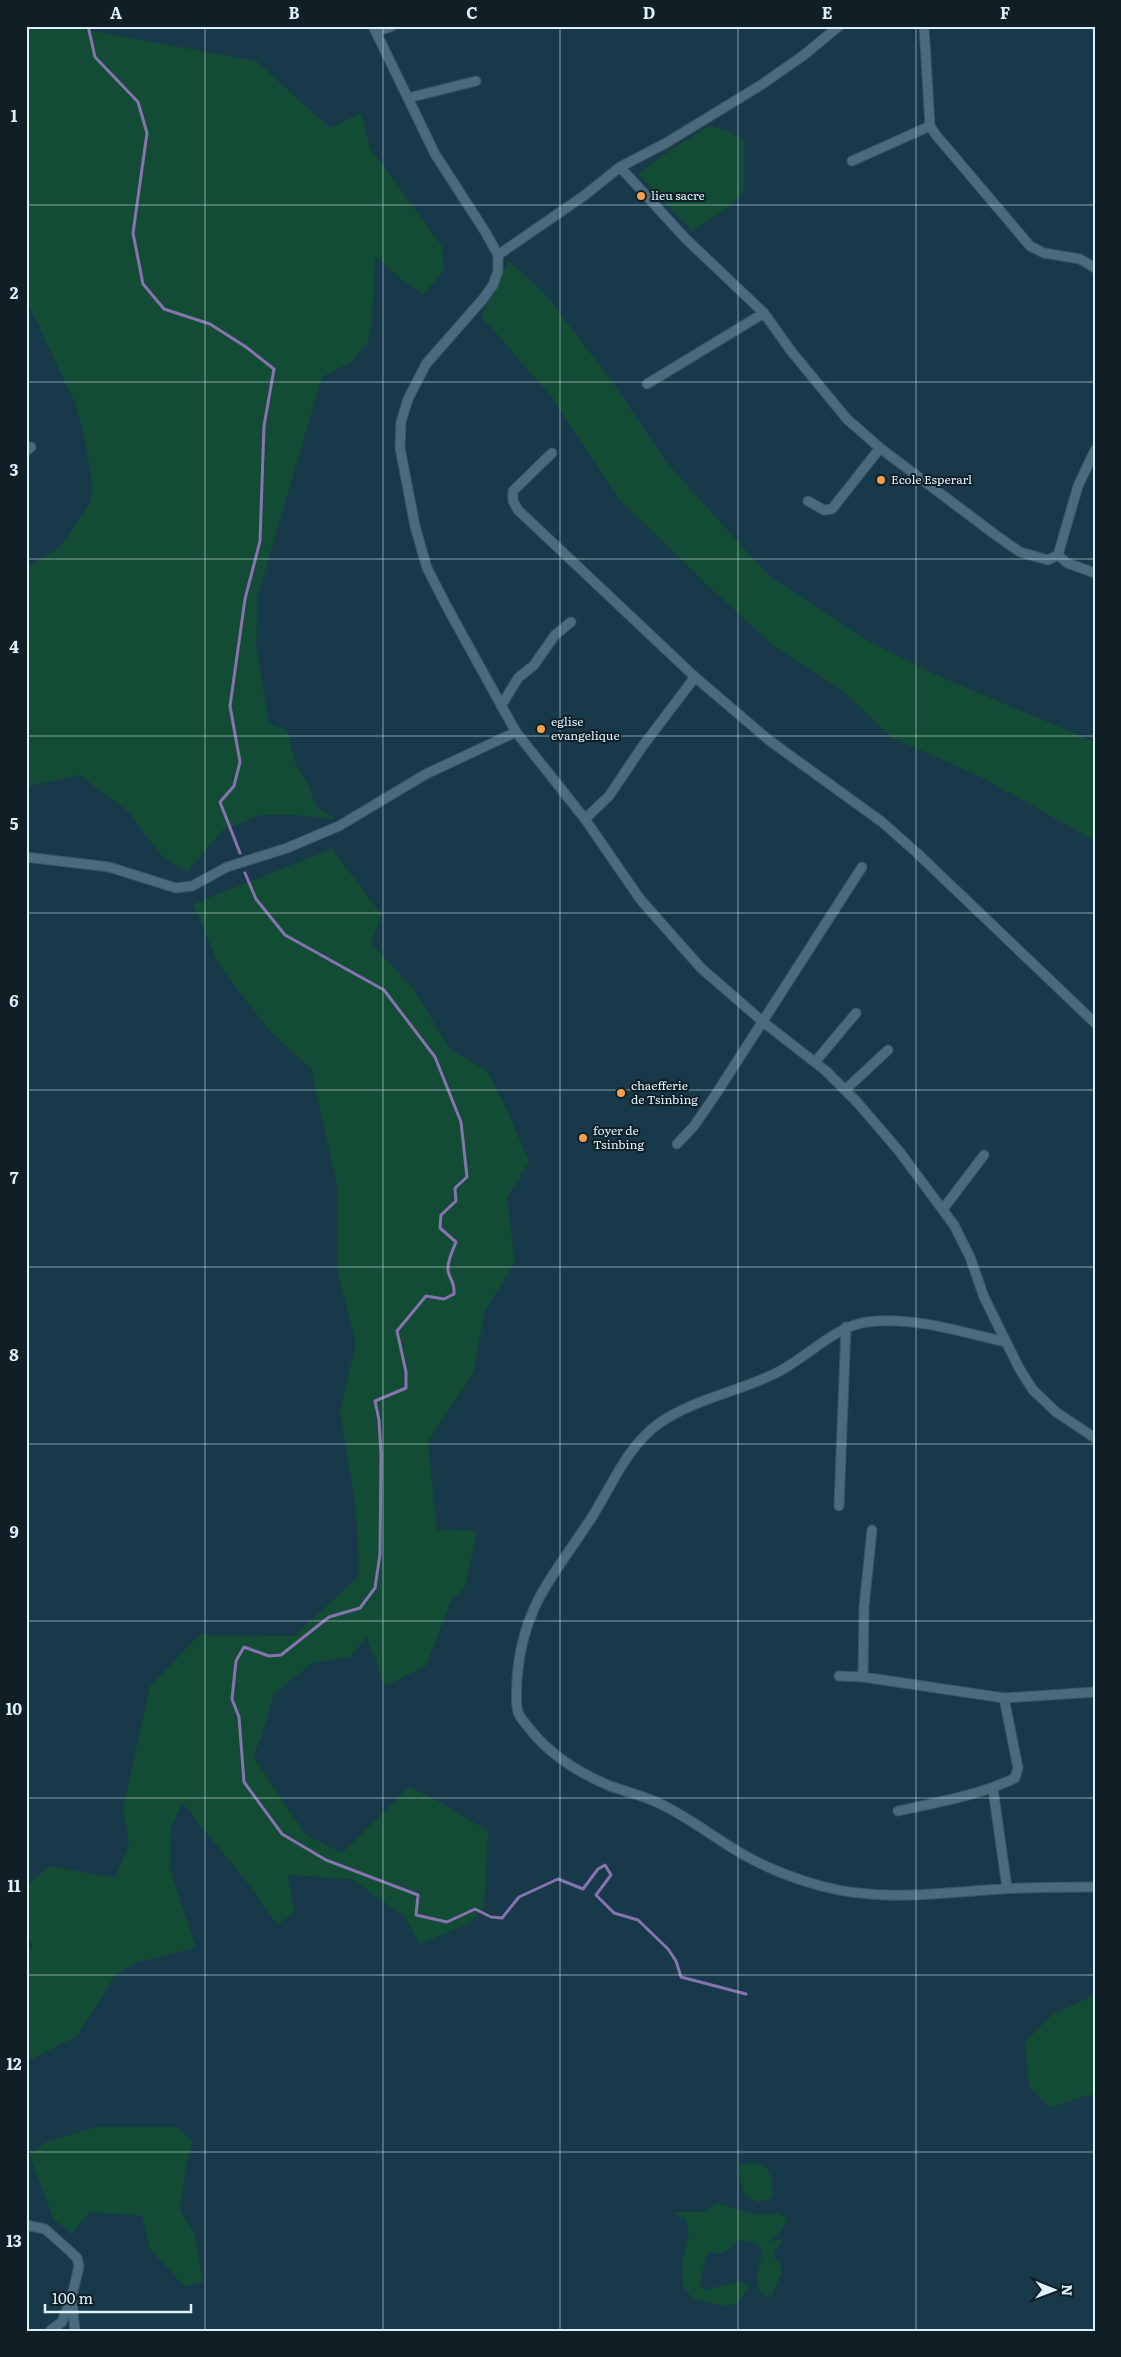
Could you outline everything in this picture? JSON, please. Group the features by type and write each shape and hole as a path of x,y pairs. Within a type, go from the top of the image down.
{"street":[{"path":"392,26 375,29 435,154 498,255 498,271 492,285 426,364 408,398 401,422 400,448 415,526 427,568 516,732 585,820 640,899 701,968 762,1021 815,1062 845,1090 899,1151 954,1225 970,1257 984,1297 1006,1342 1033,1390 1056,1412 1095,1438"},
{"path":"498,255 585,195 620,167 666,143 761,85 804,55 839,26"},
{"path":"924,26 930,126 950,153 1030,246 1044,253 1080,259 1095,268"},
{"path":"408,98 476,81"},
{"path":"852,161 930,126"},
{"path":"620,167 686,239 764,313 824,394 847,419 880,448 1020,552 1048,560 1058,555 1078,486 1095,450"},
{"path":"647,384 764,313"},
{"path":"808,501 824,510 832,509 880,448"},
{"path":"552,453 513,492 513,501 518,510 695,677 770,741 889,828 1095,1023"},
{"path":"1058,555 1067,563 1095,573"},
{"path":"501,706 518,678 534,665 555,635 571,622"},
{"path":"585,820 609,796 642,747 695,677"},
{"path":"26,857 109,867 176,888 192,886 227,867 287,848 339,826 426,774 516,732"},
{"path":"677,1144 700,1118 862,867"},
{"path":"815,1062 856,1013"},
{"path":"845,1090 888,1050"},
{"path":"943,1209 984,1156"},
{"path":"1006,1342 932,1325 907,1322 867,1322 846,1327 767,1377 730,1392 699,1401 675,1412 654,1427 635,1446 534,1605 524,1634 518,1668 518,1711 537,1739 584,1774 675,1811 748,1858 820,1886 878,1896 913,1896 1007,1888 1095,1887"},
{"path":"839,1506 846,1327"},
{"path":"863,1677 864,1607 872,1530"},
{"path":"840,1676 863,1677 1004,1698 1095,1692"},
{"path":"898,1811 993,1789 1015,1778 1017,1774 1004,1698"},
{"path":"993,1789 1007,1888"},
{"path":"26,2224 45,2229 77,2258 79,2266 72,2296 62,2322 51,2330"},
{"path":"72,2296 75,2331"}],"green space":[{"path":"26,26 65,26 256,61 330,128 361,113 370,148 442,246 444,270 424,294 408,285 375,256 372,323 368,342 353,361 322,377 258,595 256,646 269,724 287,730 295,762 309,787 317,808 337,819 294,815 261,815 223,830 187,872 160,854 129,812 79,775 26,787 26,568 60,547 90,503 93,488 84,434 75,403 26,299"},
{"path":"709,126 730,132 744,140 744,190 732,205 692,231 638,174 673,148"},
{"path":"509,261 545,294 612,381 667,463 769,576 870,642 941,677 1095,742 1095,841 983,778 891,737 842,690 775,647 706,584 618,498 554,400 481,316"},
{"path":"332,849 382,915 371,943 414,990 450,1049 487,1071 508,1112 529,1162 507,1197 515,1263 485,1310 473,1373 428,1442 437,1530 477,1531 465,1587 451,1601 426,1666 385,1686 367,1637 350,1657 312,1663 274,1694 261,1738 253,1756 306,1835 342,1853 409,1787 440,1802 488,1831 484,1908 468,1924 420,1944 404,1916 352,1879 288,1875 294,1913 277,1925 250,1886 183,1804 171,1826 170,1870 196,1948 138,1962 115,1975 77,2036 26,2062 26,1951 33,1947 26,1932 26,1886 49,1866 115,1878 129,1844 123,1809 150,1686 199,1635 294,1636 359,1576 356,1509 340,1410 356,1344 338,1273 337,1185 311,1069 268,1029 219,965 193,904"},
{"path":"1095,1995 1095,2095 1087,2095 1050,2108 1029,2086 1025,2042 1053,2014"},
{"path":"96,2127 177,2127 193,2142 186,2165 180,2210 195,2235 203,2282 184,2286 150,2249 142,2216 90,2212 72,2233 54,2220 29,2154 46,2142"},
{"path":"752,2162 764,2165 771,2176 772,2198 758,2202 745,2196 740,2181 739,2165"},
{"path":"718,2203 756,2214 763,2215 779,2212 788,2219 781,2231 768,2244 777,2239 783,2241 774,2250 774,2256 780,2264 782,2272 771,2297 764,2297 757,2280 763,2252 755,2244 741,2240 737,2240 725,2252 708,2252 699,2284 704,2290 738,2282 751,2286 738,2303 726,2306 693,2299 683,2286 682,2263 689,2234 686,2219 673,2212 702,2212"}],"waterway":[{"path":"88,26 95,57 138,102 147,133 133,233 143,284 164,309 210,324 246,347 274,369 264,426 260,541 245,599 230,706 240,762 234,786 220,802 240,853"},
{"path":"245,873 256,899 285,935 384,990 435,1057 461,1122 467,1177 455,1188 456,1201 441,1215 440,1228 456,1242 448,1267 454,1286 454,1294 444,1299 426,1296 397,1331 406,1372 406,1388 375,1401 379,1420 381,1454 380,1554 375,1588 360,1608 329,1617 281,1655 269,1656 244,1647 236,1661 232,1699 239,1717 244,1782 282,1834 326,1860 418,1895 416,1915 447,1922 475,1909 491,1917 502,1918 519,1897 558,1879 583,1889 598,1869 605,1865 611,1875 596,1895 614,1913 638,1920 668,1949 676,1961 681,1977 746,1994"}],"place":[{"name":"lieu sacre","path":"641,196"},
{"name":"Ecole Esperarl","path":"881,480"},
{"name":"eglise evangelique","path":"541,729"},
{"name":"chaefferie de Tsinbing","path":"621,1093"},
{"name":"foyer de Tsinbing","path":"583,1138"}]}
